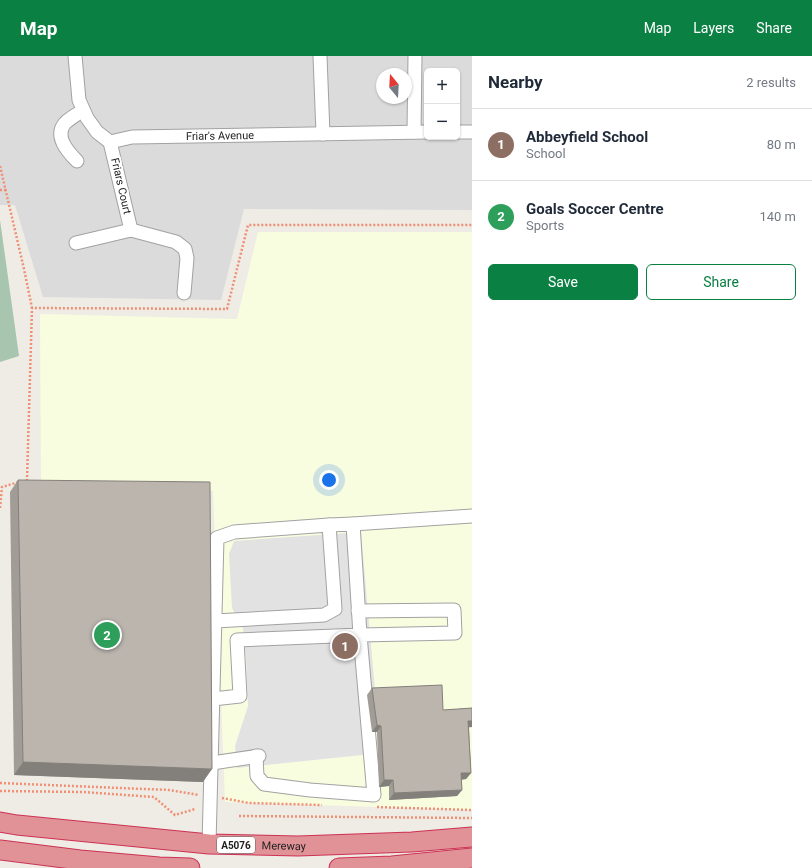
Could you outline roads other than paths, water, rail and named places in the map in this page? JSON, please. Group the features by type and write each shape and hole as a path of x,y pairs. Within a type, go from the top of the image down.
{"highway":[{"name":"Mereway","path":"0,822 17,825 209,844 298,846 412,842 472,837"},
{"path":"0,850 80,860 159,867 190,868"},
{"path":"339,868 392,866 472,858"}],"street":[{"path":"75,56 79,100 87,118 96,132 110,142"},
{"path":"320,56 323,134"},
{"path":"415,56 421,132"},
{"path":"77,161 64,146 61,128 66,121 84,110"},
{"name":"Friar's Avenue","path":"110,142 132,137 421,132"},
{"path":"460,132 472,132"},
{"name":"Friars Court","path":"110,142 131,230"},
{"name":"Friars Court","path":"76,243 131,230 176,242 184,249 187,258 184,293"},
{"path":"209,844 217,538 234,532 472,516"},
{"path":"212,763 257,756 257,776 264,784 310,790 374,795 358,611 353,524"},
{"path":"215,620 324,615 335,609 329,525"},
{"path":"213,699 240,696 237,640 454,632 454,610 358,611"}],"place":[{"name":"Goals Soccer Centre","path":"107,635"},
{"name":"Abbeyfield School","path":"345,646"}]}
